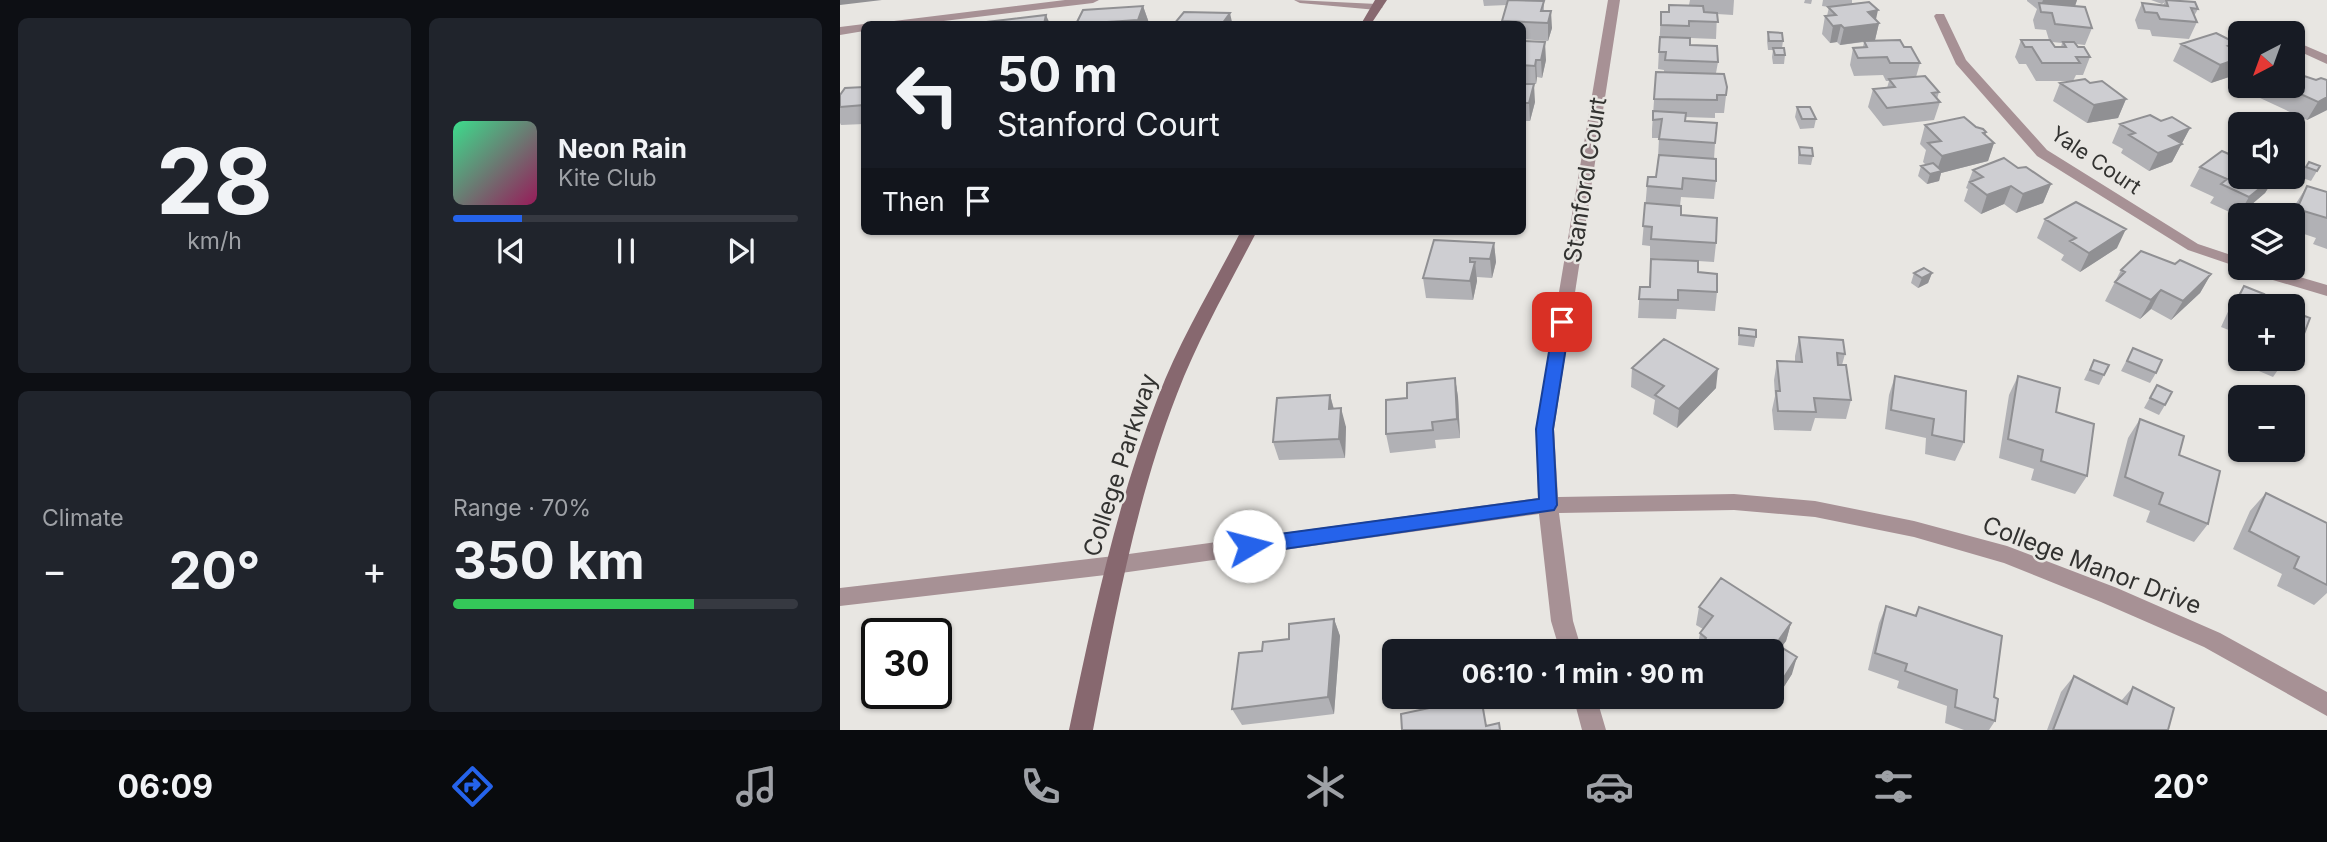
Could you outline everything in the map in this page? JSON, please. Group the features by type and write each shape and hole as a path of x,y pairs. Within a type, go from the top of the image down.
{"main road":[{"path":"1368,21 1379,3"},
{"name":"College Parkway","path":"1081,730 1114,565 1157,426 1187,349 1247,235"}],"street":[{"path":"919,21 1093,0"},
{"path":"1300,0 1379,3"},
{"name":"Stanford Court","path":"1567,639 1562,621 1548,505 1545,429 1614,0"},
{"name":"Yale Court","path":"1940,16 1960,61 2042,153 2193,247 2228,259"},
{"path":"840,31 861,28"},
{"path":"2305,49 2327,60"},
{"path":"2291,280 2327,291"},
{"name":"College Manor Drive","path":"840,597 1114,565 1548,505 1734,502 1815,509 1914,530 2007,555 2109,595 2212,640 2327,705"},
{"path":"1588,709 1594,730"}],"building":[{"path":"1508,0 1544,1 1541,11 1551,11 1548,23 1502,21"},
{"path":"2166,0 2195,2 2198,9 2191,8 2197,22 2160,19 2157,13 2145,12 2142,3 2168,6"},
{"path":"1869,2 1878,10 1868,12 1879,23 1844,28 1841,25 1833,26 1825,16 1836,15 1828,7"},
{"path":"2039,3 2085,7 2092,28 2055,24 2052,13 2041,12"},
{"path":"1669,5 1703,6 1704,12 1717,13 1718,22 1689,21 1689,26 1661,25 1661,12 1669,12"},
{"path":"1143,6 1138,20 1078,21 1083,10"},
{"path":"1184,12 1230,13 1224,21 1176,21"},
{"path":"1046,15 1045,21 995,21"},
{"path":"1768,32 1782,33 1783,41 1769,41"},
{"path":"2216,33 2228,39 2228,62 2220,65 2181,44"},
{"path":"1660,37 1690,38 1690,45 1717,46 1718,62 1665,60 1666,52 1659,52"},
{"path":"1900,40 1904,47 1911,47 1920,63 1890,63 1887,57 1858,58 1853,48 1867,47 1864,41"},
{"path":"2021,40 2050,40 2055,47 2066,47 2063,42 2074,42 2078,47 2084,47 2090,57 2076,57 2080,63 2042,63 2032,47 2025,47"},
{"path":"1526,41 1545,42 1541,60 1536,60 1535,66 1526,65"},
{"path":"1773,48 1784,48 1785,55 1775,55"},
{"path":"1656,72 1724,74 1726,95 1717,95 1717,100 1654,99"},
{"path":"1925,76 1939,92 1932,93 1940,102 1887,108 1873,89 1895,87 1889,79"},
{"path":"2305,76 2327,80 2327,97 2318,102 2305,96"},
{"path":"2085,79 2090,83 2102,81 2126,99 2094,105 2060,83"},
{"path":"1526,84 1534,84 1529,103 1526,103"},
{"path":"861,87 861,105 840,107 840,95 845,88"},
{"path":"1797,107 1810,107 1816,119 1802,119"},
{"path":"1653,111 1686,113 1685,121 1717,123 1715,143 1659,139 1662,119 1653,120"},
{"path":"2150,115 2161,121 2172,117 2190,128 2169,136 2182,144 2158,153 2129,135 2135,133 2120,124"},
{"path":"1964,117 1983,129 1986,132 1983,133 1994,143 1942,156 1928,143 1941,141 1925,125"},
{"path":"1799,147 1812,148 1813,156 1800,155"},
{"path":"2222,151 2228,154 2228,187 2221,184 2227,179 2200,167"},
{"path":"1659,155 1716,159 1716,181 1683,178 1682,189 1647,186 1648,177 1656,177"},
{"path":"2004,158 2018,168 2026,167 2051,184 2023,194 2011,186 1987,195 1970,182 1983,177 1973,170"},
{"path":"2309,162 2320,166 2317,171 2306,167"},
{"path":"1933,163 1942,171 1930,174 1921,166"},
{"path":"2307,186 2327,192 2327,218 2305,211 2305,203 2300,203"},
{"path":"2232,189 2259,189 2249,197"},
{"path":"2076,202 2126,229 2089,253 2070,241 2076,238 2045,219"},
{"path":"1645,203 1681,206 1681,215 1717,218 1716,243 1651,239 1652,227 1643,226"},
{"path":"1434,240 1494,243 1490,259 1470,258 1470,262 1475,262 1470,281 1423,278"},
{"path":"2141,251 2175,264 2180,260 2211,274 2183,301 2161,290 2151,300 2115,282 2125,272 2121,270"},
{"path":"1651,259 1698,261 1698,272 1717,274 1717,292 1678,290 1678,300 1639,299 1640,287 1650,287"},
{"path":"1924,268 1932,273 1922,278 1914,273"},
{"path":"2244,286 2264,294 2240,294"},
{"path":"2305,316 2310,318 2305,331"},
{"path":"1739,328 1756,330 1756,337 1739,335"},
{"path":"1799,337 1843,340 1845,354 1837,353 1838,365 1846,365 1851,400 1814,398 1816,412 1778,411 1776,391 1780,391 1777,361 1802,362"},
{"path":"1664,339 1718,369 1679,409 1655,395 1664,386 1632,368"},
{"path":"2133,348 2162,360 2156,373 2127,361"},
{"path":"2094,360 2109,365 2104,375 2090,370"},
{"path":"1895,376 1966,391 1964,442 1932,435 1934,419 1891,410"},
{"path":"2018,376 2060,388 2056,412 2094,424 2087,476 2041,461 2043,450 2008,439"},
{"path":"1455,378 1457,419 1432,422 1433,430 1386,434 1386,400 1407,398 1407,383"},
{"path":"2157,385 2172,392 2165,405 2150,398"},
{"path":"1330,395 1329,409 1341,408 1339,439 1273,442 1277,398"},
{"path":"2140,419 2184,436 2179,455 2220,471 2208,524 2159,504 2163,493 2125,477"},
{"path":"2266,493 2327,523 2327,585 2294,568 2299,557 2249,531"},
{"path":"1721,578 1791,623 1780,639 1705,639 1700,633 1713,616 1699,607"},
{"path":"1886,606 1916,616 1919,607 2002,636 1994,697 1998,699 1995,721 1955,707 1957,690 1905,671 1907,664 1875,653"},
{"path":"1334,619 1328,697 1232,709 1239,653 1262,651 1263,642 1289,639 1289,624"},
{"path":"1784,649 1797,657 1784,677"},
{"path":"2074,676 2127,704 2133,687 2174,708 2168,730 2053,730"},
{"path":"1425,709 1483,709 1486,726 1499,723 1500,730 1402,730 1401,714"}],"route":[{"path":"1249,546 1548,505 1545,429 1562,322"}]}
